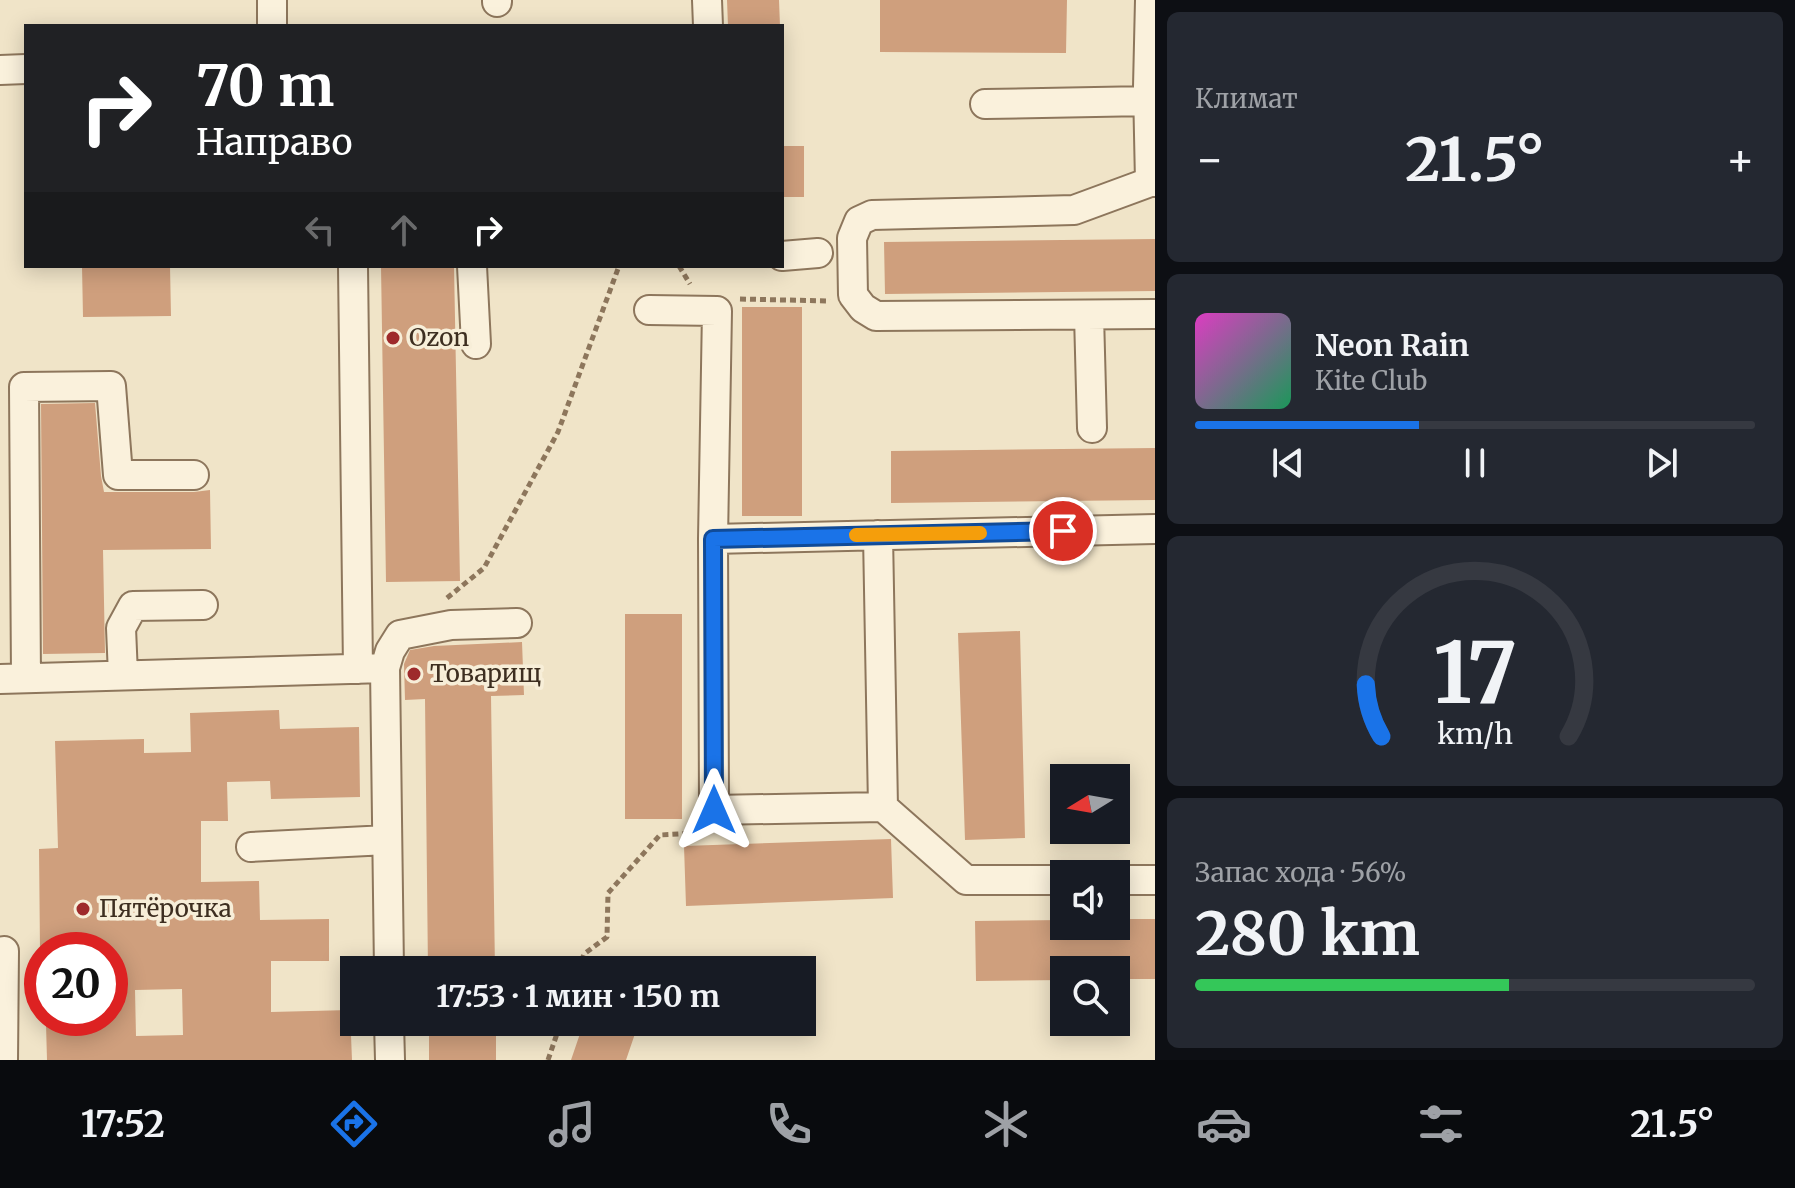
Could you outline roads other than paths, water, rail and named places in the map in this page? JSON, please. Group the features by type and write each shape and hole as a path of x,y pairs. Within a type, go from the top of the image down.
{"street":[{"path":"272,0 272,24"},
{"path":"707,0 708,24"},
{"path":"1150,0 1148,101 1152,182 1074,210 872,215 859,221 852,238 853,295 863,308 876,316 1155,314"},
{"path":"0,70 24,69"},
{"path":"985,104 1148,101"},
{"path":"784,256 818,253"},
{"path":"353,268 371,668 387,840 389,956"},
{"path":"476,344 479,272"},
{"path":"649,310 717,311 713,539 714,810 883,807 966,880 1050,880"},
{"path":"1089,315 1092,428"},
{"path":"194,475 118,475 111,386 24,387 13,678 371,668 390,651 400,635 451,625 517,623"},
{"path":"713,539 1155,529"},
{"path":"878,535 883,807"},
{"path":"123,675 121,628 133,606 203,605"},
{"path":"251,847 387,840"},
{"path":"1130,880 1155,880"},
{"path":"3,1060 4,951"},
{"path":"389,1036 390,1060"}],"place":[{"name":"Ozon","path":"393,338"},
{"name":"Товарищ","path":"414,674"},
{"name":"Пятёрочка","path":"83,909"}]}
